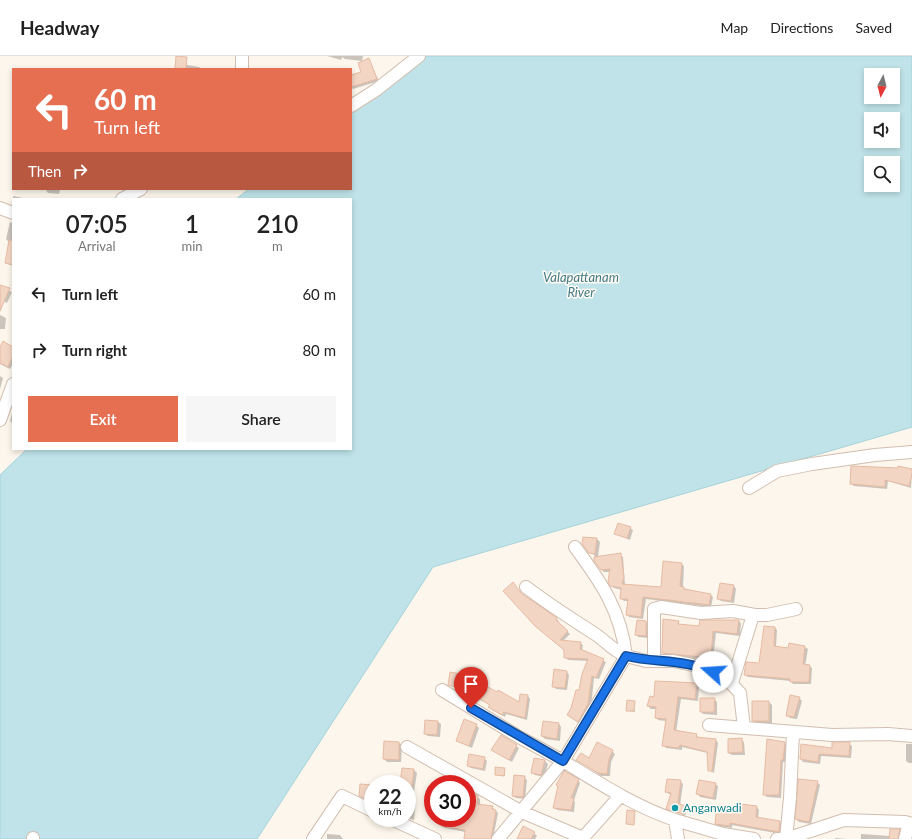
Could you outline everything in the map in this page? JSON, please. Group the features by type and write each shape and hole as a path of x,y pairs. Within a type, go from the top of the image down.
{"street":[{"path":"242,56 242,68"},
{"path":"352,105 399,73 419,56"},
{"path":"124,198 139,190"},
{"path":"0,208 12,213"},
{"path":"0,420 12,387"},
{"path":"750,488 777,471 812,464 875,455 912,452"},
{"path":"498,839 563,761 626,656 624,638 615,608 591,568 575,547"},
{"path":"526,587 548,604 597,636 614,651 646,661 674,661 702,667 724,676 740,693 744,728"},
{"path":"654,661 654,609 661,607 701,613 733,612 753,615 767,615 796,609"},
{"path":"732,683 753,615"},
{"path":"442,690 620,796 654,813 723,834 754,839"},
{"path":"709,725 793,732 912,736"},
{"path":"786,839 790,798 793,732"},
{"path":"407,747 522,812 583,838 620,796"},
{"path":"312,839 342,796 364,807"},
{"path":"675,820 678,839"},
{"path":"777,839 786,839 844,820 910,823 905,839"},
{"path":"409,827 435,839"}],"water":[{"name":"Valapattanam River","path":"425,56 912,56 912,427 433,567 257,839 0,839 0,475 26,450 352,450 352,198 237,198 248,190 352,190 352,111"}],"building":[{"path":"176,56 187,57 186,68 175,68"},
{"path":"369,58 377,79 352,87 352,75 361,72 358,63"},
{"path":"9,240 12,240 12,265 5,263"},
{"path":"0,285 10,288 0,311"},
{"path":"3,341 12,346 12,358 8,367 0,363 0,347"},
{"path":"851,466 898,468 898,466 912,469 912,474 909,486 885,480 885,487 850,484"},
{"path":"618,523 631,527 627,538 614,534"},
{"path":"583,537 597,538 595,554 589,553 582,544"},
{"path":"621,553 624,577 622,584 661,587 663,561 682,563 680,586 684,587 684,589 711,594 709,605 643,597 641,617 626,615 628,599 620,599 621,588 610,586 608,581 610,569 601,570 594,561 594,557"},
{"path":"513,582 521,593 557,618 556,620 568,631 560,640 581,642 580,649 604,659 596,678 592,676 588,704 578,722 567,715 571,708 576,690 579,690 582,674 588,659 564,658 564,650 535,626 503,591"},
{"path":"720,583 734,585 731,601 717,599"},
{"path":"663,619 679,621 678,624 699,626 700,620 739,620 737,634 713,631 711,658 662,653"},
{"path":"637,620 646,621 646,636 635,635"},
{"path":"764,626 775,627 774,646 788,648 789,643 805,646 803,664 810,665 809,682 790,682 790,679 744,675 746,662 759,663"},
{"path":"554,669 567,671 565,688 552,687"},
{"path":"450,672 466,675 463,689 448,685"},
{"path":"655,681 697,683 695,699 678,697 674,730 697,734 696,737 716,739 712,771 708,771 707,752 680,745 679,748 662,746 666,719 655,718 656,707 647,706 650,696 654,697"},
{"path":"481,683 497,692 498,690 519,702 520,694 528,695 525,718 504,712 502,715 488,707 490,705 473,695"},
{"path":"790,695 800,697 794,717 786,716"},
{"path":"700,698 715,698 714,712 700,712"},
{"path":"627,700 635,701 634,711 626,711"},
{"path":"752,701 769,701 769,721 752,721"},
{"path":"464,719 477,724 469,746 456,741"},
{"path":"425,720 438,721 437,735 424,734"},
{"path":"543,721 559,723 557,739 541,736"},
{"path":"501,735 517,745 509,760 491,750"},
{"path":"742,738 743,752 728,753 728,739"},
{"path":"767,739 785,742 783,760 781,760 779,795 763,795"},
{"path":"384,741 399,742 399,760 383,759"},
{"path":"597,742 613,750 609,759 607,774 598,773 576,760 581,753 589,758"},
{"path":"832,742 850,742 849,756 819,754 818,762 800,759 801,744 832,748"},
{"path":"469,754 485,757 483,769 467,766"},
{"path":"534,758 545,760 541,775 531,773"},
{"path":"495,767 505,768 504,776 495,775"},
{"path":"402,768 414,769 413,775 401,775"},
{"path":"564,771 579,779 571,798 574,798 571,810 553,808 558,786 556,785"},
{"path":"514,775 525,776 523,797 512,796"},
{"path":"667,779 681,780 678,803 685,806 683,814 666,809 671,793 665,792"},
{"path":"798,779 818,781 809,822 795,819"},
{"path":"699,780 716,783 713,798 696,794"},
{"path":"360,784 364,784 364,798 359,796"},
{"path":"476,795 478,796 477,804 493,806 492,809 496,810 491,839 464,839 465,830 447,827 476,827"},
{"path":"741,804 757,806 756,817 780,821 779,832 730,823 730,826 715,824 717,806 740,808"},
{"path":"627,810 635,811 634,825 626,824"},
{"path":"523,826 535,832 531,839 517,839"},
{"path":"890,829 900,829 898,839 889,839"}],"place":[{"name":"Anganwadi","path":"675,808"}],"route":[{"path":"471,708 563,761 626,656 646,661 674,661 702,667 713,672"}]}
